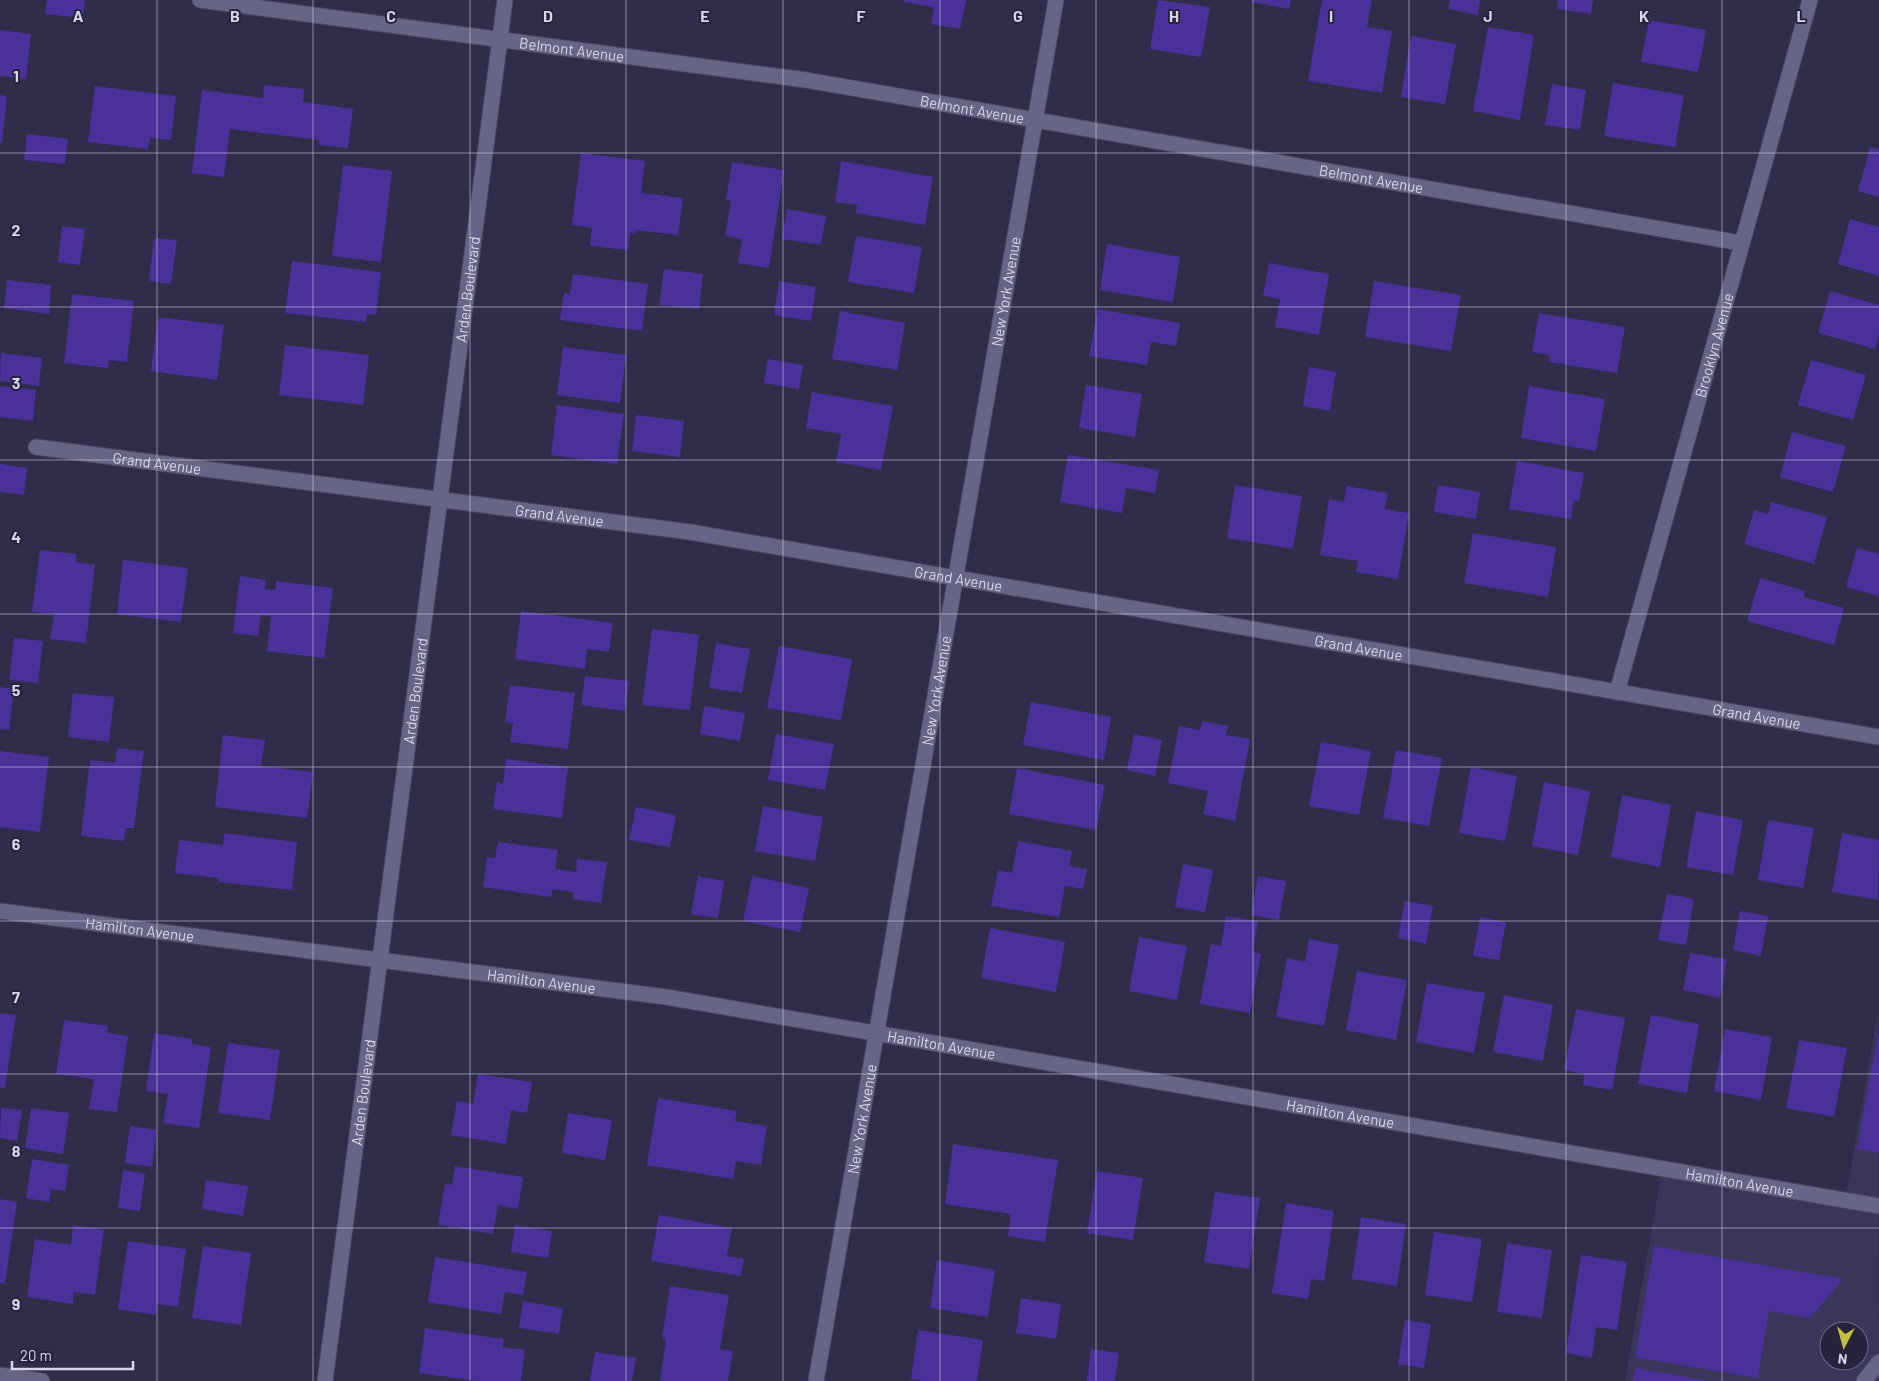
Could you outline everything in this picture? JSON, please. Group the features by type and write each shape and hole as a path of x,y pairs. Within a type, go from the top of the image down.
{"street":[{"name":"Belmont Avenue","path":"200,0 806,80 1741,242"},
{"name":"Arden Boulevard","path":"325,1381 505,0"},
{"name":"New York Avenue","path":"816,1381 1056,0"},
{"name":"Brooklyn Avenue","path":"1617,692 1810,0"},
{"name":"Grand Avenue","path":"36,447 690,532 1879,737"},
{"name":"Hamilton Avenue","path":"0,911 666,997 1879,1206"},
{"path":"1864,1381 1879,1362"},
{"path":"0,1375 42,1381"}],"shaded area":[{"path":"1878,1012 1879,1381 1625,1381 1661,1176 1844,1206"}],"building":[{"path":"47,0 85,0 83,18 45,14"},
{"path":"904,0 966,0 960,29 931,24 934,7 904,2"},
{"path":"1158,0 1210,7 1201,57 1150,49"},
{"path":"1251,0 1291,0 1289,9 1251,2"},
{"path":"1322,0 1372,0 1367,27 1392,31 1382,93 1308,81"},
{"path":"1450,0 1480,0 1478,15 1448,9"},
{"path":"1558,0 1593,0 1591,14 1557,9"},
{"path":"1649,20 1706,30 1698,72 1641,62"},
{"path":"1488,27 1534,35 1520,120 1473,111"},
{"path":"0,30 31,34 26,79 0,76"},
{"path":"1411,36 1456,44 1445,104 1401,97"},
{"path":"1613,83 1684,95 1675,147 1604,136"},
{"path":"1552,84 1586,90 1580,130 1545,125"},
{"path":"264,85 304,89 303,102 353,109 348,148 319,145 319,140 230,129 224,177 192,173 202,90 263,98"},
{"path":"95,86 176,96 171,140 150,138 148,149 88,142"},
{"path":"0,95 7,96 2,143 0,142"},
{"path":"27,134 68,139 65,164 24,160"},
{"path":"1870,147 1879,149 1879,197 1858,191"},
{"path":"581,153 645,161 641,193 683,198 678,235 636,230 636,234 630,233 628,250 590,246 592,228 572,225"},
{"path":"841,161 933,177 925,225 856,213 857,205 835,202"},
{"path":"732,162 784,170 769,268 738,263 742,239 725,236 731,201 726,200"},
{"path":"343,165 392,171 381,262 332,256"},
{"path":"787,209 826,216 821,245 782,239"},
{"path":"1850,219 1879,227 1879,276 1838,264"},
{"path":"62,226 85,229 80,265 58,262"},
{"path":"856,236 922,247 914,293 848,282"},
{"path":"154,238 177,240 171,284 149,281"},
{"path":"1107,244 1180,257 1173,302 1100,290"},
{"path":"292,261 381,272 376,315 367,314 366,322 285,313"},
{"path":"1269,263 1329,274 1319,335 1275,327 1280,299 1263,296"},
{"path":"664,269 703,274 699,309 659,305"},
{"path":"573,274 648,284 642,331 560,320 564,292 570,294"},
{"path":"7,280 51,285 49,314 4,308"},
{"path":"779,281 816,287 811,321 774,315"},
{"path":"1374,281 1461,295 1451,351 1365,337"},
{"path":"1830,291 1879,305 1879,334 1875,349 1818,333"},
{"path":"72,294 134,301 127,362 109,360 108,368 64,363"},
{"path":"1098,309 1180,323 1176,346 1151,342 1147,365 1089,356"},
{"path":"840,311 905,323 897,370 832,359"},
{"path":"1539,313 1625,327 1617,373 1549,362 1550,355 1532,352"},
{"path":"158,317 224,325 217,380 151,371"},
{"path":"285,345 369,355 363,405 279,395"},
{"path":"563,347 626,355 620,403 557,395"},
{"path":"1,353 42,358 39,386 0,381"},
{"path":"768,359 803,365 799,389 764,383"},
{"path":"1811,360 1866,375 1853,420 1798,405"},
{"path":"1309,367 1336,372 1330,411 1303,406"},
{"path":"1086,385 1142,394 1135,437 1079,428"},
{"path":"0,386 36,390 33,421 0,417"},
{"path":"1529,386 1605,399 1596,451 1521,438"},
{"path":"812,392 893,406 881,470 836,462 841,434 806,428"},
{"path":"557,405 624,414 617,464 551,455"},
{"path":"636,415 684,421 680,457 632,451"},
{"path":"1792,432 1846,446 1833,492 1780,477"},
{"path":"1068,455 1159,470 1155,493 1126,488 1122,513 1060,502"},
{"path":"1517,461 1584,473 1579,502 1574,500 1571,519 1509,509"},
{"path":"0,464 27,468 24,495 0,492"},
{"path":"1235,485 1302,496 1293,549 1227,538"},
{"path":"1438,485 1480,492 1476,519 1434,512"},
{"path":"1346,486 1388,493 1385,509 1409,513 1398,579 1356,572 1358,561 1320,555 1329,499 1344,502"},
{"path":"1771,502 1827,517 1814,564 1744,544 1754,510 1768,514"},
{"path":"1473,533 1556,547 1548,597 1464,583"},
{"path":"1857,548 1879,554 1879,596 1846,587"},
{"path":"40,550 76,554 76,562 95,565 86,643 50,639 54,614 32,612"},
{"path":"123,560 188,568 181,622 117,614"},
{"path":"240,576 266,580 265,589 275,590 276,581 333,588 324,658 267,651 271,616 261,615 258,636 233,633"},
{"path":"1760,578 1805,591 1804,597 1844,608 1834,645 1747,621"},
{"path":"521,611 613,623 609,652 587,649 585,669 515,659"},
{"path":"652,629 699,635 690,710 642,705"},
{"path":"14,638 43,641 38,683 9,680"},
{"path":"716,643 750,649 742,693 709,688"},
{"path":"779,646 852,659 841,720 767,708"},
{"path":"585,676 629,681 625,711 581,705"},
{"path":"510,685 575,693 568,749 510,742 513,723 505,722"},
{"path":"0,687 14,689 9,730 0,729"},
{"path":"73,693 114,697 109,742 68,737"},
{"path":"1031,702 1111,717 1104,760 1023,745"},
{"path":"704,706 745,713 740,741 700,734"},
{"path":"1202,721 1228,726 1226,735 1250,739 1235,821 1203,814 1208,791 1168,783 1179,726 1200,730"},
{"path":"776,734 834,744 825,790 768,780"},
{"path":"1134,734 1162,740 1155,776 1127,770"},
{"path":"223,735 265,740 261,766 313,772 307,818 215,807"},
{"path":"1321,742 1371,751 1359,815 1309,806"},
{"path":"117,748 144,751 134,828 126,828 124,841 81,836 90,760 115,763"},
{"path":"1396,750 1442,758 1429,826 1383,818"},
{"path":"0,751 49,757 40,832 0,827"},
{"path":"506,759 568,767 562,818 493,809 497,782 503,784"},
{"path":"1471,767 1517,776 1505,841 1459,833"},
{"path":"1017,768 1105,785 1096,830 1009,814"},
{"path":"1544,782 1590,791 1578,855 1532,846"},
{"path":"1622,795 1671,805 1660,867 1611,857"},
{"path":"763,806 823,817 815,861 755,851"},
{"path":"636,807 676,815 670,847 629,840"},
{"path":"1696,811 1743,820 1733,875 1686,867"},
{"path":"1768,820 1814,828 1803,888 1758,880"},
{"path":"224,833 297,842 292,890 218,882 219,878 175,873 179,840 223,845"},
{"path":"1842,833 1879,840 1878,900 1832,892"},
{"path":"1018,841 1072,851 1069,866 1087,869 1083,889 1065,886 1059,917 991,906 998,870 1012,873"},
{"path":"498,842 558,850 555,869 576,872 577,859 607,862 601,903 573,899 573,892 553,889 551,897 483,887 487,857 495,858"},
{"path":"1183,864 1213,870 1205,912 1175,907"},
{"path":"698,876 724,881 718,918 691,914"},
{"path":"752,876 809,888 800,932 743,921"},
{"path":"1258,876 1286,881 1279,920 1251,915"},
{"path":"1667,894 1694,899 1686,945 1658,940"},
{"path":"1405,901 1433,906 1426,944 1398,938"},
{"path":"1740,911 1768,916 1761,956 1733,950"},
{"path":"1226,916 1258,921 1253,952 1261,954 1250,1013 1200,1004 1211,944 1221,946"},
{"path":"1480,917 1506,922 1499,960 1473,956"},
{"path":"990,928 1065,942 1056,992 981,978"},
{"path":"1139,937 1187,946 1177,1000 1129,991"},
{"path":"1309,939 1339,945 1324,1026 1276,1017 1287,958 1305,962"},
{"path":"1690,953 1727,959 1720,998 1683,990"},
{"path":"1357,971 1407,980 1396,1040 1346,1030"},
{"path":"1427,983 1485,993 1474,1053 1416,1042"},
{"path":"1504,995 1553,1005 1543,1061 1493,1052"},
{"path":"1576,1009 1625,1018 1612,1090 1583,1085 1584,1074 1564,1070"},
{"path":"0,1013 16,1015 5,1088 0,1087"},
{"path":"1651,1015 1699,1024 1687,1093 1638,1084"},
{"path":"64,1020 108,1026 107,1033 128,1036 117,1112 89,1109 94,1079 56,1074"},
{"path":"1725,1029 1772,1037 1761,1100 1714,1091"},
{"path":"154,1033 192,1039 192,1044 211,1047 199,1128 163,1123 168,1094 146,1091"},
{"path":"1879,1034 1879,1153 1857,1149"},
{"path":"1799,1040 1847,1048 1834,1117 1786,1108"},
{"path":"228,1043 280,1050 270,1120 218,1113"},
{"path":"478,1074 532,1082 527,1113 511,1110 506,1144 451,1135 457,1101 473,1104"},
{"path":"658,1098 737,1111 735,1121 767,1126 761,1165 736,1161 733,1179 647,1165"},
{"path":"1,1108 22,1110 17,1141 0,1138"},
{"path":"31,1108 69,1113 63,1154 25,1148"},
{"path":"568,1113 612,1120 605,1160 562,1153"},
{"path":"130,1126 157,1130 152,1167 125,1163"},
{"path":"953,1144 1058,1160 1045,1242 1008,1236 1011,1214 945,1204"},
{"path":"32,1159 69,1165 65,1191 51,1189 49,1202 26,1198"},
{"path":"455,1166 523,1177 518,1209 498,1205 493,1234 438,1225 445,1184 452,1185"},
{"path":"123,1170 145,1174 140,1211 118,1208"},
{"path":"1097,1171 1143,1178 1133,1240 1087,1233"},
{"path":"206,1180 248,1186 243,1216 202,1209"},
{"path":"1215,1192 1260,1198 1249,1269 1204,1262"},
{"path":"0,1199 17,1202 5,1284 0,1283"},
{"path":"1286,1203 1334,1211 1324,1281 1311,1279 1308,1299 1272,1293"},
{"path":"659,1215 732,1228 727,1256 744,1259 741,1276 651,1261"},
{"path":"1361,1217 1406,1224 1397,1286 1352,1279"},
{"path":"73,1225 104,1230 95,1295 74,1292 73,1304 27,1297 35,1239 71,1245"},
{"path":"515,1225 552,1231 548,1258 511,1252"},
{"path":"1434,1232 1482,1239 1472,1302 1425,1295"},
{"path":"128,1241 186,1249 178,1307 157,1304 156,1315 118,1309"},
{"path":"1507,1243 1552,1250 1542,1318 1497,1312"},
{"path":"203,1246 251,1253 241,1325 192,1318"},
{"path":"1654,1246 1843,1279 1810,1318 1769,1311 1758,1378 1635,1357"},
{"path":"1581,1255 1627,1262 1617,1330 1596,1327 1592,1358 1566,1353"},
{"path":"435,1257 527,1272 523,1295 505,1292 501,1314 428,1302"},
{"path":"937,1260 995,1270 988,1317 930,1308"},
{"path":"670,1286 729,1295 720,1349 733,1351 728,1381 660,1381 666,1340 662,1339"},
{"path":"1021,1298 1061,1304 1056,1339 1016,1333"},
{"path":"523,1301 563,1308 559,1334 519,1328"},
{"path":"1405,1320 1431,1324 1424,1368 1398,1364"},
{"path":"425,1328 504,1339 502,1347 525,1350 521,1381 478,1381 419,1373"},
{"path":"918,1330 983,1340 977,1381 924,1381 911,1379"},
{"path":"1091,1349 1119,1353 1115,1381 1087,1381"},
{"path":"595,1352 636,1358 632,1381 590,1381"},
{"path":"1635,1368 1703,1380 1703,1381 1633,1381"}]}
